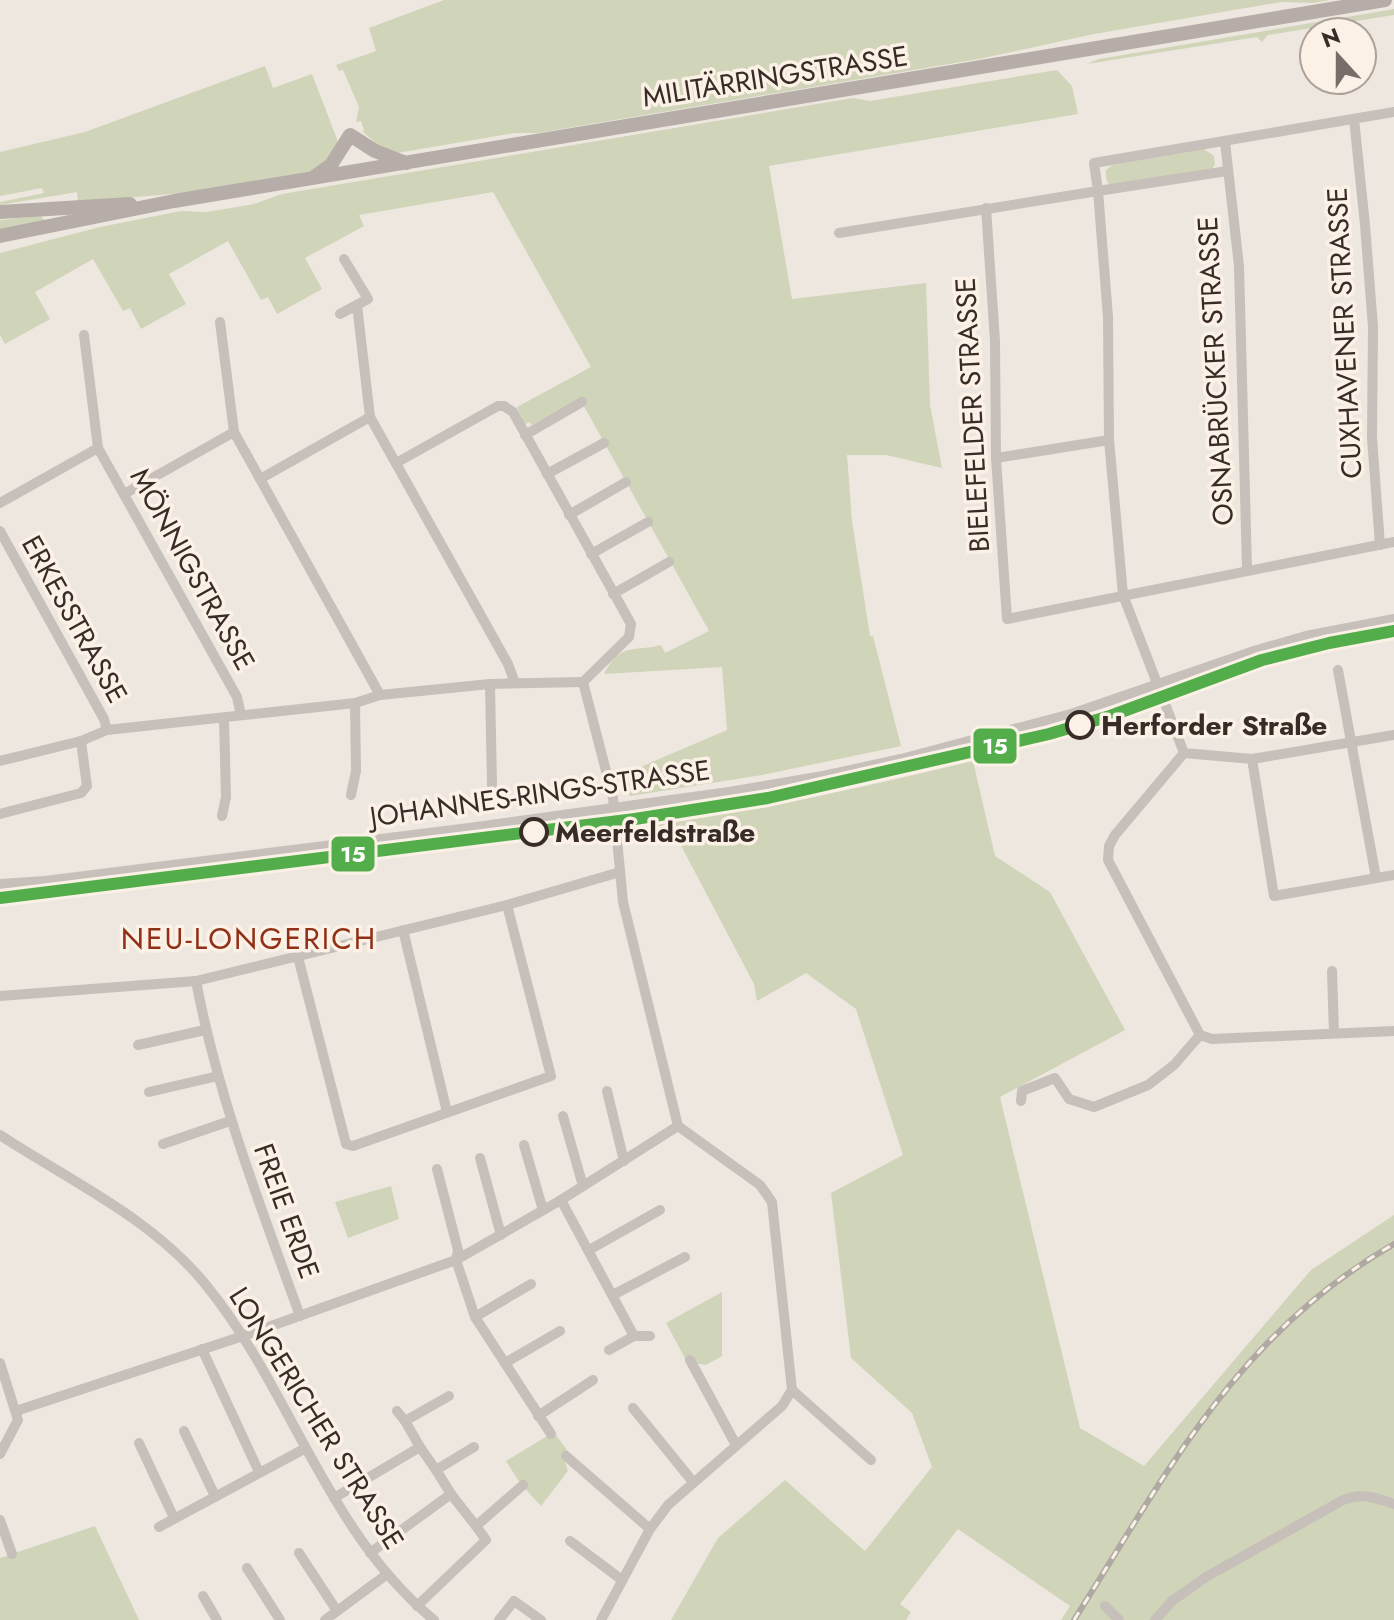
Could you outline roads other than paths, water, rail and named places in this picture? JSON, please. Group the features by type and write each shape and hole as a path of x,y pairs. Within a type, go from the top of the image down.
{"main road":[{"name":"MILITÄRRINGSTRASSE","path":"0,236 174,201 1385,0"},
{"path":"312,179 331,165 350,135 375,151 406,163"},
{"name":"MILITÄRRINGSTRASSE","path":"0,212 174,201"},
{"path":"55,207 58,226"}],"street":[{"path":"1184,753 1123,595 1109,440 1108,317 1094,163 1394,112"},
{"name":"CUXHAVENER STRASSE","path":"1354,119 1373,327 1372,438 1380,545"},
{"name":"OSNABRÜCKER STRASSE","path":"1225,142 1239,266 1247,569"},
{"path":"839,233 1227,171"},
{"name":"BIELEFELDER STRASSE","path":"986,208 995,341 996,458 1007,619 1123,595"},
{"path":"340,314 368,299 344,259"},
{"path":"357,305 370,417 508,664 515,683"},
{"path":"220,322 234,432 380,695"},
{"name":"MÖNNIGSTRASSE","path":"84,335 98,448 237,697 241,715"},
{"path":"525,435 582,402"},
{"path":"0,761 81,741 107,730 355,703 380,695 490,684 583,682 631,632 631,624 513,412 498,406 396,463"},
{"path":"260,479 370,417"},
{"path":"124,494 234,432"},
{"path":"996,458 1109,440"},
{"path":"547,474 604,443"},
{"name":"MÖNNIGSTRASSE","path":"0,503 98,448"},
{"path":"569,515 626,482"},
{"path":"591,554 648,522"},
{"name":"ERKESSTRASSE","path":"0,531 104,719 107,730"},
{"path":"1123,595 1394,542"},
{"path":"613,594 669,562"},
{"name":"JOHANNES-RINGS-STRASSE","path":"0,884 45,881 614,808 823,776 1071,714 1306,636 1394,619"},
{"path":"1338,670 1376,878"},
{"path":"583,682 614,808 630,931 678,1126 760,1185 772,1202 792,1390 782,1406 668,1505 650,1529 601,1620"},
{"path":"490,684 492,785"},
{"path":"351,795 356,771 355,703"},
{"path":"222,816 226,797 224,719"},
{"path":"1184,753 1252,759 1394,735"},
{"path":"0,814 81,793 87,786 81,741"},
{"path":"1184,753 1115,835 1109,846 1108,860 1200,1035 1212,1039 1394,1031"},
{"path":"1252,759 1274,896 1394,875"},
{"path":"0,996 196,981 507,905 620,872"},
{"path":"298,957 346,1144 353,1146 551,1076 507,905"},
{"path":"403,930 447,1112"},
{"path":"1332,971 1334,1033"},
{"name":"FREIE ERDE","path":"196,981 205,1030 230,1121 300,1316"},
{"path":"138,1045 205,1030"},
{"path":"1021,1101 1022,1091 1055,1078 1069,1099 1094,1107 1106,1104 1159,1077 1200,1035"},
{"path":"149,1092 218,1076"},
{"path":"607,1091 624,1161"},
{"path":"563,1116 583,1186"},
{"name":"FREIE ERDE","path":"163,1144 230,1121"},
{"path":"16,1411 243,1336 456,1260 561,1200 678,1126"},
{"name":"LONGERICHER STRASSE","path":"0,1135 119,1207 205,1283 243,1336 304,1449 370,1553 386,1575 434,1620"},
{"path":"524,1145 543,1210"},
{"path":"480,1158 501,1235"},
{"path":"437,1169 458,1250 456,1260 475,1317 551,1434"},
{"path":"561,1200 634,1336"},
{"path":"589,1250 660,1210"},
{"path":"613,1295 685,1257"},
{"path":"475,1317 531,1284"},
{"path":"505,1363 560,1331"},
{"path":"609,1350 634,1336 650,1336"},
{"path":"202,1349 259,1472"},
{"path":"690,1360 736,1445"},
{"path":"0,1363 18,1420 0,1454"},
{"path":"538,1416 593,1380"},
{"path":"792,1390 871,1460"},
{"path":"405,1421 449,1396"},
{"path":"633,1408 693,1482"},
{"path":"397,1411 451,1494 486,1540 417,1606"},
{"path":"184,1431 215,1496"},
{"path":"139,1443 174,1518"},
{"path":"334,1498 420,1447"},
{"path":"436,1470 474,1447"},
{"path":"159,1527 304,1449"},
{"path":"566,1456 650,1529"},
{"path":"476,1526 523,1485"},
{"path":"370,1553 451,1494"},
{"path":"1155,1620 1172,1601 1206,1577 1327,1507 1358,1495 1394,1504"},
{"path":"0,1520 12,1554"},
{"path":"570,1541 622,1580"},
{"path":"299,1553 337,1611"},
{"path":"247,1568 280,1620"},
{"path":"325,1620 386,1575"},
{"path":"203,1596 217,1620"},
{"path":"499,1620 514,1601 541,1620"},
{"path":"1105,1606 1119,1620"}],"railway":[{"path":"1074,1620 1175,1460 1248,1364 1291,1320 1339,1280 1394,1244"}],"place":[{"name":"Herforder Straße","path":"1080,725"},
{"name":"Meerfeldstraße","path":"534,832"}],"district":[{"name":"NEU-LONGERICH","path":"249,939"}]}
